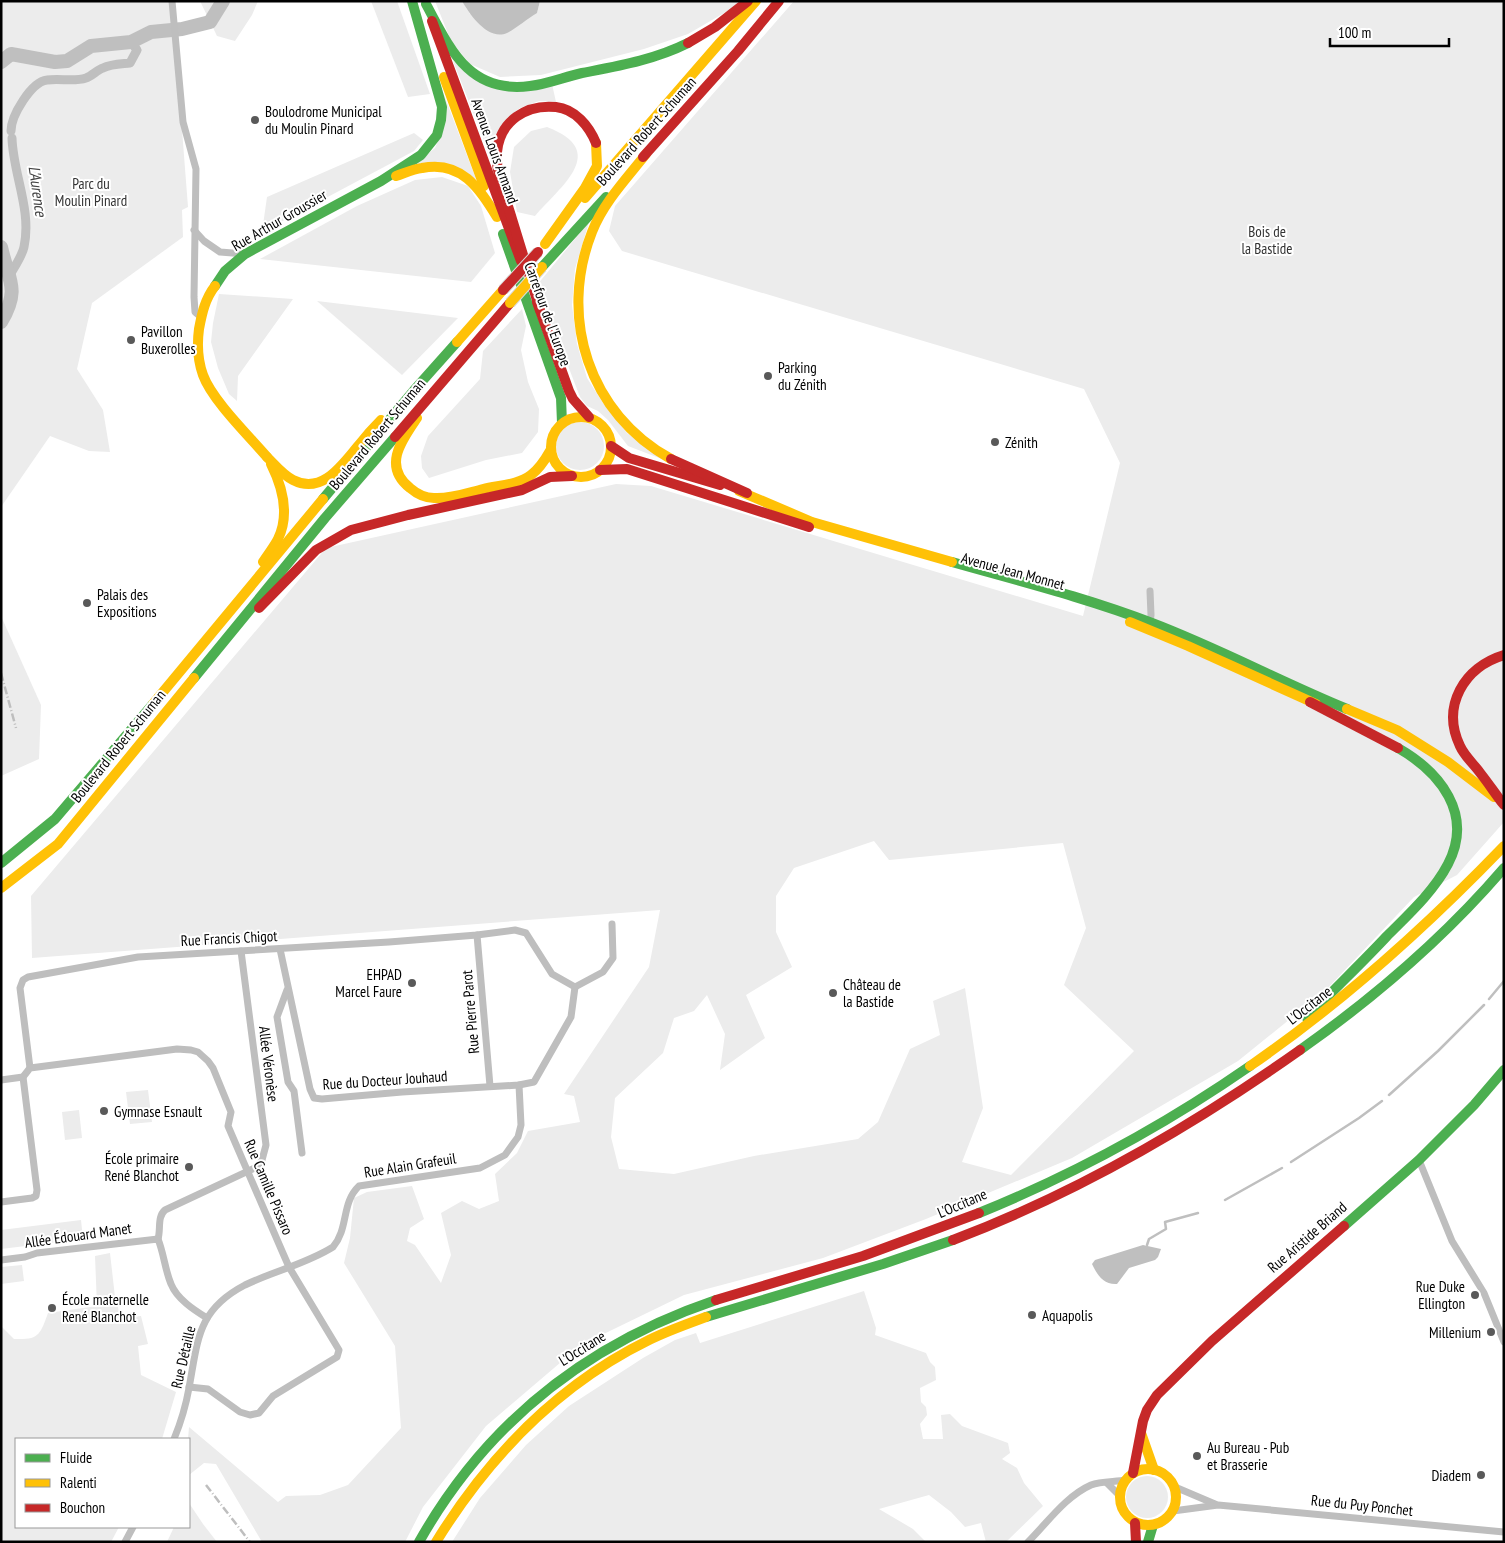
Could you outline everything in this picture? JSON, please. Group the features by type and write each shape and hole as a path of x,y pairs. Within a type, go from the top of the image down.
{"main road":[{"path":"381,181 421,155 437,135 441,120 442,107 413,1"},
{"name":"Avenue Louis Armand","path":"413,1 497,217"},
{"path":"426,3 453,53 470,72 494,84 508,87 524,87 650,57 676,48 724,22 748,1"},
{"name":"Boulevard Robert Schuman","path":"1,863 55,819 78,793 416,388 538,252 756,1"},
{"name":"Boulevard Robert Schuman","path":"1,888 58,844 325,518 438,385 542,266 738,51 779,1"},
{"name":"Avenue Louis Armand","path":"426,3 439,44 540,310"},
{"path":"540,310 503,190 497,154 499,141 504,130 522,112 542,106 563,108 580,118 592,133 597,146 597,166 585,188 545,244"},
{"path":"646,154 606,204 592,231 582,262 577,293 578,320 583,346 602,394 627,427 654,449 747,493"},
{"path":"381,181 426,166 460,172 474,182 497,217"},
{"name":"Rue Arthur Groussier","path":"268,457 218,400 203,374 197,344 201,317 207,297 225,271 245,254 381,181"},
{"name":"Carrefour de l'Europe","path":"438,385 400,445 396,456 396,469 404,482 416,494 429,498 444,498 516,482 530,476 541,465 550,451 552,435 562,423 562,398 497,217"},
{"name":"Carrefour de l'Europe","path":"540,310 573,399 589,417 598,421 605,428 610,436 612,446"},
{"path":"268,457 292,480 306,485 326,481 368,433 416,388"},
{"path":"562,423 575,417 589,417"},
{"path":"216,652 316,550 352,530 408,515 522,490 550,477 587,477 600,470 606,464 612,446"},
{"name":"Avenue Jean Monnet","path":"612,446 629,458 747,493 812,522 1066,595 1150,622 1190,638 1313,695 1397,730 1474,780 1504,805"},
{"path":"550,451 558,467 564,473 572,476"},
{"path":"238,600 279,538 283,522 285,506 281,484 268,457"},
{"name":"Avenue Jean Monnet","path":"600,470 612,468 627,469 922,562 1106,614 1159,634 1310,702 1376,729 1406,737"},
{"path":"1504,656 1486,661 1472,670 1463,682 1455,703 1453,724 1456,737 1465,755 1504,805"},
{"path":"1283,1044 1323,1001 1374,952 1433,888 1450,860 1457,838 1455,816 1450,796 1431,771 1421,762 1395,747 1310,702"},
{"name":"L'Occitane","path":"419,1542 442,1504 466,1470 500,1431 562,1378 619,1342 664,1320 715,1300 828,1267 954,1224 1028,1192 1103,1156 1180,1112 1283,1044 1337,1003 1416,934 1504,846"},
{"name":"L'Occitane","path":"436,1542 462,1499 506,1446 555,1400 603,1366 649,1341 713,1314 885,1264 980,1228 1067,1191 1127,1160 1190,1125 1319,1037 1368,999 1464,912 1504,868"},
{"name":"Rue Aristide Briand","path":"1129,1476 1143,1421 1150,1404 1168,1383 1218,1336 1419,1160 1474,1105 1504,1070"},
{"path":"1141,1433 1154,1470"},
{"path":"1143,1469 1154,1470 1170,1479 1176,1495 1173,1511 1161,1523 1153,1526 1144,1526 1135,1523 1123,1512 1119,1496 1121,1487 1129,1476 1143,1469"},
{"path":"1135,1523 1136,1542"},
{"path":"1148,1542 1153,1526"}],"street":[{"path":"172,1 183,122 196,169 194,297 195,312 201,317"},
{"path":"194,230 204,241 220,252 245,254"},
{"path":"1150,592 1150,622"},
{"path":"490,1086 519,1085 534,1082 571,1017 575,987 603,972 613,958 612,924"},
{"name":"Rue Francis Chigot","path":"30,1068 20,988 23,980 28,977 138,957 477,935 515,930 526,933 552,974 575,987"},
{"name":"Rue Pierre Parot","path":"477,935 490,1086"},
{"name":"Rue du Docteur Jouhaud","path":"280,949 308,1082 314,1098 322,1099 490,1086"},
{"name":"Allée Véronèse","path":"241,951 266,1145 262,1160 257,1167 247,1170"},
{"path":"288,990 277,1017 288,1082 294,1091 302,1153"},
{"name":"Rue Camille Pissaro","path":"30,1068 170,1049 191,1050 202,1056 213,1068 231,1112 228,1126 289,1267 339,1350 337,1357 273,1396 259,1413 245,1414 208,1389 189,1387"},
{"path":"1,1080 23,1077 30,1068"},
{"path":"1,1202 36,1196 37,1190 23,1077"},
{"name":"Rue Alain Grafeuil","path":"289,1267 334,1247 343,1229 348,1200 352,1192 359,1186 480,1168 504,1155 511,1149 518,1137 521,1124 519,1085"},
{"path":"1419,1160 1452,1241 1484,1293 1504,1342"},
{"path":"207,1318 179,1296 171,1286 164,1252 158,1239 161,1231 160,1218 162,1212 247,1170"},
{"name":"Allée Édouard Manet","path":"1,1260 26,1257 37,1253 158,1239"},
{"name":"Rue Détaille","path":"174,1438 183,1416 198,1338 213,1308 230,1293 289,1267"},
{"path":"1028,1542 1071,1499 1091,1485 1107,1483 1129,1476"},
{"path":"1107,1483 1119,1496"},
{"name":"Rue du Puy Ponchet","path":"1174,1487 1218,1505"},
{"name":"Rue du Puy Ponchet","path":"1173,1511 1218,1505 1504,1532"},
{"path":"125,1542 132,1528"}],"green space":[{"name":"Parc du Moulin Pinard","path":"1,1 172,1 188,207 182,210 183,237 92,303 77,369 103,410 110,452 89,451 50,436 1,507"},
{"path":"200,1 258,1 252,15 235,41 217,36"},
{"path":"371,1 397,1 430,94 408,97"},
{"path":"435,1 462,1 470,14 537,13 540,1 739,1 731,9 688,34 644,49 541,75 500,77 470,64 451,41"},
{"name":"Bois de la Bastide","path":"794,1 1504,1 1504,822 1457,875 1414,897 1326,990 1238,1061 1072,1158 926,1219 823,1258 684,1295 581,1345 486,1426 423,1507 405,1542 262,1542 216,1464 204,1463 190,1474 189,1427 278,1502 286,1496 320,1495 348,1485 401,1428 395,1346 344,1263 350,1238 354,1198 367,1192 412,1186 424,1219 410,1228 407,1241 415,1245 441,1283 451,1255 441,1213 462,1201 479,1209 499,1201 495,1174 517,1153 528,1131 580,1122 574,1096 564,1094 649,967 660,910 32,958 31,896 326,548 616,484 651,486 1083,616 1120,463 1084,389 622,251 609,231 615,206","holes":["874,841 889,860 1063,843 1086,928 1064,985 1134,1051 1011,1175 962,1162 983,1108 965,988 933,1001 940,1035 910,1049 878,1122 858,1139 754,1156 674,1174 619,1169 611,1137 615,1098 663,1053 674,1018 694,1011 707,995 725,1034 720,1070 765,1038 746,995 792,967 776,932 776,896 794,868"]},
{"path":"453,61 481,82 552,84 556,102 539,101 520,108 507,118 499,129 492,161"},
{"path":"441,87 476,179 416,164 435,148 443,129"},
{"path":"547,127 566,136 575,147 578,158 567,181 535,216 517,212 510,172 514,147 531,131"},
{"path":"414,133 423,140 414,151 262,232 267,197"},
{"path":"442,177 468,186 481,206 495,253 471,282 260,259 357,206 415,180"},
{"path":"589,222 575,269 572,305 577,344 587,378 603,403 627,433 667,461 628,446 608,420 598,411 587,406 580,397 537,285"},
{"path":"219,294 293,299 238,376 237,401 229,394 218,368 211,342"},
{"path":"317,301 458,318 402,375"},
{"path":"522,309 526,326 521,350 528,382 539,409 538,432 522,453 486,460 429,478 422,468 421,456 428,436 480,379 483,351"},
{"path":"575,422 585,422 594,426 600,432 603,437 603,455 594,466 585,470 575,470 566,466 560,460 556,451 556,441 560,432 566,426"},
{"path":"1,616 41,705 39,759 1,776"},
{"path":"148,1090 152,1122 130,1124 126,1092"},
{"path":"79,1110 82,1138 65,1140 62,1112"},
{"path":"81,1220 83,1239 1,1249 1,1230"},
{"path":"110,1253 115,1297 121,1318 141,1316 148,1344 138,1346 141,1375 176,1392 162,1438 15,1438 15,1528 118,1528 111,1542 1,1542 1,1326 14,1339 34,1337 43,1326 48,1313 97,1306 95,1256"},
{"path":"22,1265 24,1281 1,1284 1,1267"},
{"path":"864,1291 876,1328 875,1335 926,1353 930,1362 935,1367 936,1380 920,1388 921,1402 926,1407 927,1415 920,1424 923,1439 943,1439 941,1415 950,1414 962,1426 1008,1443 1010,1453 1002,1459 1017,1468 1024,1483 1043,1506 1006,1542 986,1542 981,1523 965,1527 951,1512 929,1495 879,1509 913,1529 926,1542 452,1542 480,1498 526,1445 569,1406 643,1358 675,1340 696,1333 700,1343"},
{"path":"1151,1476 1159,1479 1165,1485 1168,1497 1165,1509 1159,1515 1143,1518 1135,1515 1129,1509 1126,1493 1129,1485 1135,1479"},
{"path":"190,1504 217,1542 167,1542 174,1528 190,1528"}],"shaded area":[{"path":"462,1 540,1 537,13 511,31 500,34 493,33 480,25"},
{"path":"1143,1245 1161,1249 1158,1257 1155,1260 1129,1268 1117,1284 1105,1281 1096,1272 1092,1264 1095,1260"}],"waterway":[{"name":"L'Aurence","path":"1,62 11,54 55,62 67,61 91,46 131,42 151,32 182,29 210,22 223,1"},
{"name":"L'Aurence","path":"11,131 18,109 29,93 41,82 57,79 81,79 106,67 130,63 137,50 131,42"},
{"name":"L'Aurence","path":"10,275 23,250 26,233 26,219 15,165 12,138"},
{"name":"L'Aurence","path":"1,247 12,292 7,310 1,322"},
{"path":"1489,999 1504,981"},
{"path":"1389,1095 1438,1051 1484,1005"},
{"path":"1291,1162 1382,1101"},
{"path":"1225,1200 1282,1168"},
{"path":"1147,1245 1149,1239 1166,1229 1165,1222 1198,1213"}],"railway":[{"path":"1,673 16,728"},
{"path":"206,1485 250,1542"}],"traffic: fast":[{"path":"215,286 225,271 245,254 381,181 421,155 437,135 442,107 412,1"},
{"path":"426,4 453,52 464,65 491,83 509,87 537,85 582,73 636,62 688,43"},
{"path":"542,267 606,197"},
{"path":"503,234 561,398 562,423"},
{"path":"323,499 457,342"},
{"path":"194,678 325,518 395,437"},
{"path":"952,562 1078,598 1152,623 1347,709"},
{"path":"1,863 55,819 153,704"},
{"path":"1307,1018 1428,893 1448,864 1455,846 1457,828 1455,812 1448,796 1427,769 1398,748"},
{"path":"1300,1050 1382,988 1408,965 1457,919 1504,868"},
{"path":"979,1213 1050,1182 1119,1147 1218,1088 1250,1066"},
{"path":"1344,1226 1419,1160 1474,1105 1504,1070"},
{"path":"706,1317 883,1264 953,1240"},
{"path":"419,1542 446,1499 475,1460 508,1425 544,1393 583,1365 624,1340 669,1318 716,1300"},
{"path":"1148,1542 1153,1525"}],"traffic: slow":[{"path":"585,198 756,1"},
{"path":"444,77 484,186"},
{"path":"545,244 585,188 597,166 596,143"},
{"path":"646,154 602,211 592,232 582,265 578,297 580,330 588,361 601,390 619,417 643,440 671,459"},
{"path":"396,176 415,169 436,167 448,168 458,172 476,187 497,217"},
{"path":"510,303 542,267"},
{"path":"215,286 206,301 199,329 198,352 201,370 208,385 222,406 267,457"},
{"path":"457,342 503,290"},
{"path":"575,417 587,417 603,425 609,435 611,447 609,459 603,469 587,477 575,477 559,469 551,453 551,441 559,425 575,417"},
{"path":"417,418 397,453 397,471 410,488 427,497 453,497 520,481 537,470 550,451"},
{"path":"267,457 289,478 303,484 313,484 322,481 338,469 381,420"},
{"path":"263,562 275,545 282,530 284,520 282,492 271,464"},
{"path":"739,491 812,522 952,562"},
{"path":"153,704 323,499"},
{"path":"1130,622 1316,704"},
{"path":"1,888 58,844 194,678"},
{"path":"1347,709 1397,730 1448,762 1494,797"},
{"path":"1250,1066 1351,990 1444,906 1504,846"},
{"path":"436,1542 457,1510 502,1452 555,1401 584,1378 616,1358 656,1337 706,1317"},
{"path":"1141,1433 1154,1470"},
{"path":"1142,1469 1154,1469 1164,1473 1172,1481 1176,1497 1172,1513 1164,1521 1154,1525 1142,1525 1132,1521 1124,1513 1120,1503 1120,1491 1124,1481 1132,1473 1142,1469"}],"traffic: jam":[{"path":"688,43 715,27 748,1"},
{"path":"643,157 738,51 779,1"},
{"path":"432,21 521,261"},
{"path":"540,310 499,177 497,160 499,141 503,131 516,117 535,108 556,107 563,108 580,119 596,143"},
{"path":"503,290 538,252"},
{"path":"537,302 569,391 573,399 589,417"},
{"path":"395,437 510,303"},
{"path":"611,446 629,458 720,485"},
{"path":"671,459 747,493"},
{"path":"600,470 627,469 809,527"},
{"path":"259,608 316,550 351,530 408,515 522,490 550,477 572,476"},
{"path":"1504,655 1490,661 1467,679 1455,703 1453,717 1455,731 1462,750 1504,805"},
{"path":"1310,702 1398,748"},
{"path":"953,1240 999,1222 1089,1180 1175,1132 1300,1050"},
{"path":"716,1300 863,1256 979,1213"},
{"path":"1133,1473 1143,1421 1147,1410 1157,1395 1212,1341 1344,1226"},
{"path":"1135,1523 1136,1542"}],"place":[{"name":"Boulodrome Municipal du Moulin Pinard","path":"255,120"},
{"name":"Pavillon Buxerolles","path":"131,340"},
{"name":"Parking du Zénith","path":"768,376"},
{"name":"Zénith","path":"995,442"},
{"name":"Palais des Expositions","path":"87,603"},
{"name":"EHPAD Marcel Faure","path":"412,983"},
{"name":"Château de la Bastide","path":"833,993"},
{"name":"Gymnase Esnault","path":"104,1111"},
{"name":"École primaire René Blanchot","path":"189,1167"},
{"name":"Rue Duke Ellington","path":"1475,1295"},
{"name":"École maternelle René Blanchot","path":"52,1308"},
{"name":"Aquapolis","path":"1032,1315"},
{"name":"Millenium","path":"1491,1332"},
{"name":"Au Bureau - Pub et Brasserie","path":"1197,1456"},
{"name":"Diadem","path":"1481,1475"}]}
